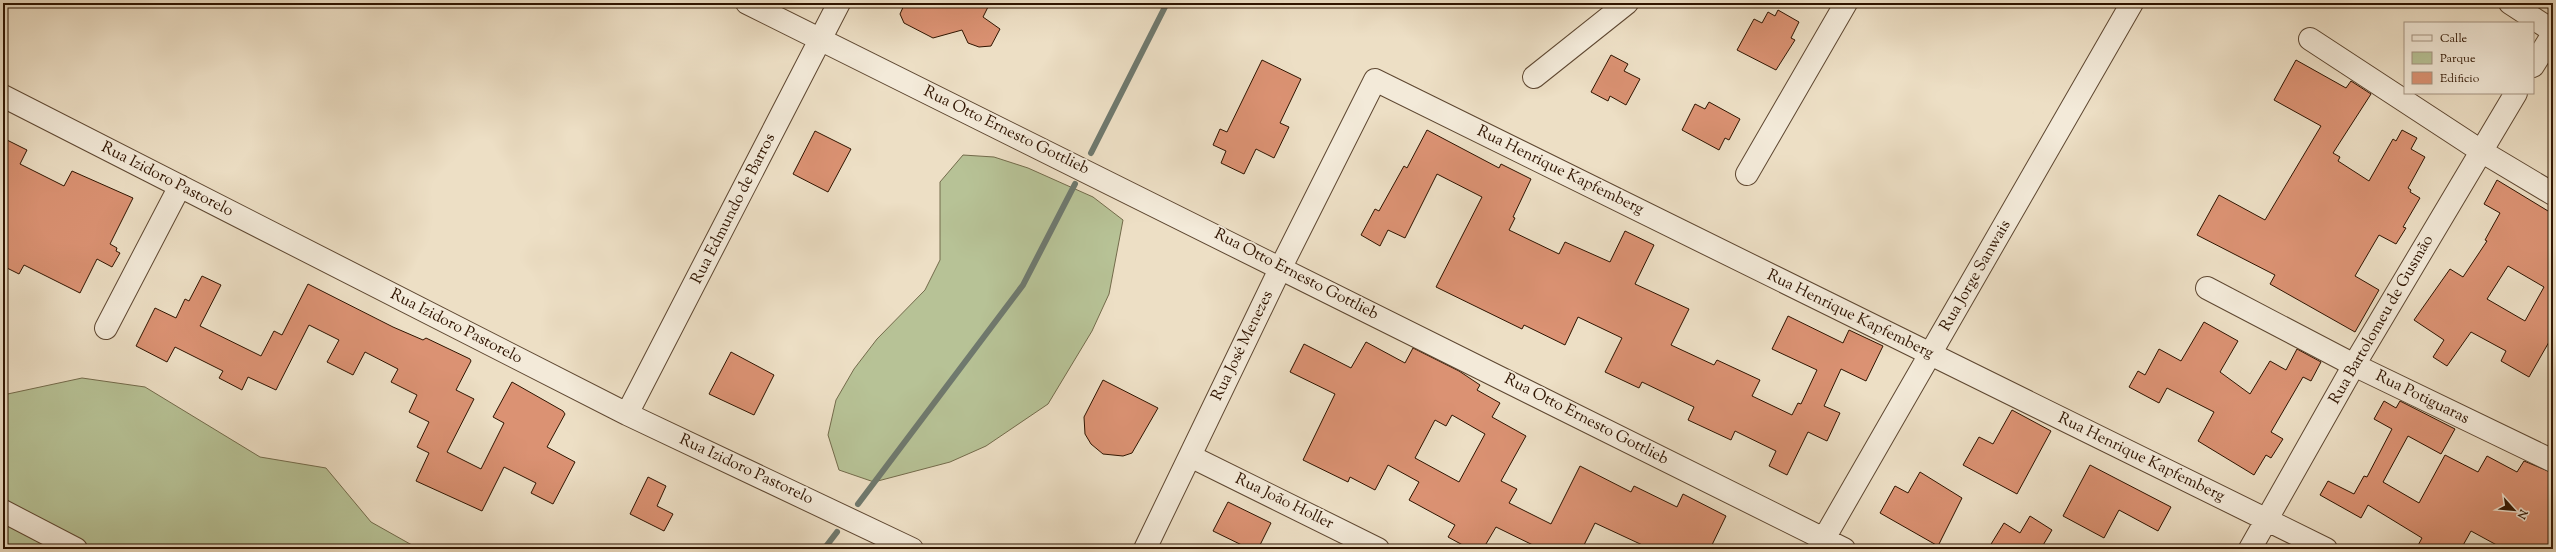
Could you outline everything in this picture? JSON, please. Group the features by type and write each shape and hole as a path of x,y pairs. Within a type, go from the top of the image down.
{"street":[{"name":"Rua Otto Ernesto Gottlieb","path":"747,3 1281,267 1821,544 1844,549"},
{"name":"Rua Edmundo de Barros","path":"627,414 822,40 839,3"},
{"path":"1534,76 1627,3"},
{"path":"1747,174 1846,3"},
{"name":"Rua Jorge Sanwais","path":"1821,544 2132,3"},
{"path":"2510,3 2553,33 2534,64"},
{"path":"2310,39 2481,151 2553,194"},
{"name":"Rua Henrique Kapfemberg","path":"1375,80 2326,549"},
{"name":"Rua José Menezes","path":"1145,549 1281,267 1375,80"},
{"name":"Rua Bartolomeu de Gusmão","path":"2250,549 2354,365 2515,94"},
{"name":"Rua Izidoro Pastorelo","path":"3,96 627,414 912,549"},
{"path":"106,328 180,186"},
{"name":"Rua Potiguaras","path":"2208,288 2354,365 2553,461"},
{"name":"Rua João Holler","path":"1190,456 1378,549"},
{"path":"3,511 76,549"}],"green space":[{"path":"963,155 994,157 1028,168 1093,197 1123,220 1109,294 1092,331 1048,404 986,446 950,462 874,482 839,470 828,435 836,400 854,369 877,339 925,290 940,260 940,182"},
{"path":"82,378 145,387 260,457 326,468 371,522 419,549 3,549 3,395"}],"building":[{"path":"905,3 990,3 983,17 1000,29 991,46 979,47 968,43 962,30 933,38 904,23 900,14"},
{"path":"1778,10 1799,22 1791,38 1795,40 1776,70 1737,50 1754,19 1762,23 1768,12 1775,16"},
{"path":"1611,55 1628,64 1624,71 1640,79 1626,105 1610,96 1608,101 1591,92"},
{"path":"1262,60 1301,79 1280,123 1289,127 1274,158 1256,149 1244,174 1221,163 1226,151 1213,145 1220,129 1227,132"},
{"path":"2296,60 2346,88 2351,81 2371,94 2333,153 2340,157 2338,161 2369,181 2393,139 2396,141 2402,130 2417,138 2411,149 2425,157 2408,188 2411,190 2410,192 2420,198 2403,227 2406,228 2396,244 2379,235 2355,276 2379,290 2355,332 2270,284 2275,275 2197,235 2219,195 2265,220 2321,126 2274,100"},
{"path":"1709,102 1740,119 1729,140 1725,138 1719,150 1682,130 1695,104 1705,109"},
{"path":"1427,130 1499,168 1501,164 1531,179 1513,217 1515,218 1509,230 1559,254 1565,242 1610,262 1625,231 1654,245 1635,284 1689,309 1671,345 1714,365 1717,360 1760,380 1752,396 1792,415 1798,403 1801,404 1817,370 1772,349 1788,316 1843,343 1849,330 1883,346 1866,381 1841,369 1824,406 1840,413 1827,441 1808,432 1787,475 1769,466 1776,451 1735,431 1731,440 1688,420 1694,407 1642,382 1639,388 1605,372 1622,338 1578,317 1565,345 1524,325 1522,329 1436,287 1482,197 1437,174 1405,238 1388,230 1380,246 1361,235 1375,209 1379,211 1404,166 1407,168"},
{"path":"815,131 851,149 828,192 793,174"},
{"path":"3,138 27,150 20,164 64,186 72,171 133,198 110,244 117,248 116,251 120,253 112,267 97,259 80,293 24,265 19,274 3,266"},
{"path":"2497,180 2553,214 2553,335 2529,377 2501,361 2506,351 2471,332 2447,366 2433,357 2444,340 2414,320 2450,269 2463,277 2487,241 2485,240 2500,213 2484,204","holes":["2508,266 2544,287 2525,321 2487,299"]},
{"path":"202,276 221,285 200,326 261,356 274,331 282,335 308,284 393,327 423,340 426,338 470,359 471,361 456,390 474,399 447,452 481,469 504,423 493,417 512,382 563,411 565,414 547,447 575,462 553,504 531,493 536,483 504,467 482,511 416,481 429,453 417,447 429,422 409,412 417,395 391,382 398,369 365,352 353,375 327,362 339,340 309,325 276,390 248,377 242,390 219,378 223,371 175,347 167,362 136,346 155,308 176,318 185,299 189,301"},
{"path":"2204,322 2238,341 2220,372 2250,394 2270,361 2286,370 2297,349 2321,362 2311,381 2303,377 2271,432 2283,439 2271,458 2266,455 2254,475 2198,441 2214,412 2167,388 2159,403 2129,387 2138,371 2145,375 2159,349 2181,361"},
{"path":"1366,342 1405,363 1413,348 1459,371 1480,385 1477,390 1500,403 1492,417 1526,436 1501,481 1517,489 1509,503 1551,524 1580,466 1631,492 1634,486 1677,507 1683,494 1726,516 1710,549 1651,549 1595,523 1582,549 1541,549 1496,527 1483,549 1470,549 1448,537 1455,525 1409,500 1419,482 1388,465 1375,490 1350,477 1348,482 1303,460 1335,394 1290,372 1304,344 1351,368","holes":["1452,415 1485,434 1459,482 1415,458 1435,420 1446,426"]},
{"path":"731,352 774,375 754,415 709,394"},
{"path":"1103,380 1158,408 1132,453 1123,456 1103,454 1091,444 1085,434 1084,417"},
{"path":"2384,401 2396,408 2400,401 2455,429 2441,454 2408,436 2383,482 2419,503 2445,455 2478,472 2487,456 2517,472 2524,461 2553,473 2553,549 2504,549 2471,531 2461,549 2416,549 2422,538 2368,505 2361,518 2320,495 2328,481 2354,494 2364,476 2367,477 2392,429 2374,419"},
{"path":"2012,410 2051,431 2017,494 1963,465 1979,437 1993,444"},
{"path":"2090,465 2171,507 2158,531 2119,510 2104,538 2063,516"},
{"path":"1920,472 1962,498 1938,546 1880,513 1895,486 1908,493"},
{"path":"648,477 666,486 657,506 673,514 664,531 630,514"},
{"path":"1228,502 1271,523 1258,549 1250,549 1213,531"},
{"path":"2030,516 2052,530 2042,547 2045,549 1988,549 2004,523 2020,533"}],"waterway":[{"path":"1091,153 1167,3"},
{"path":"858,504 1023,285 1075,184"},
{"path":"824,549 837,532"}]}
